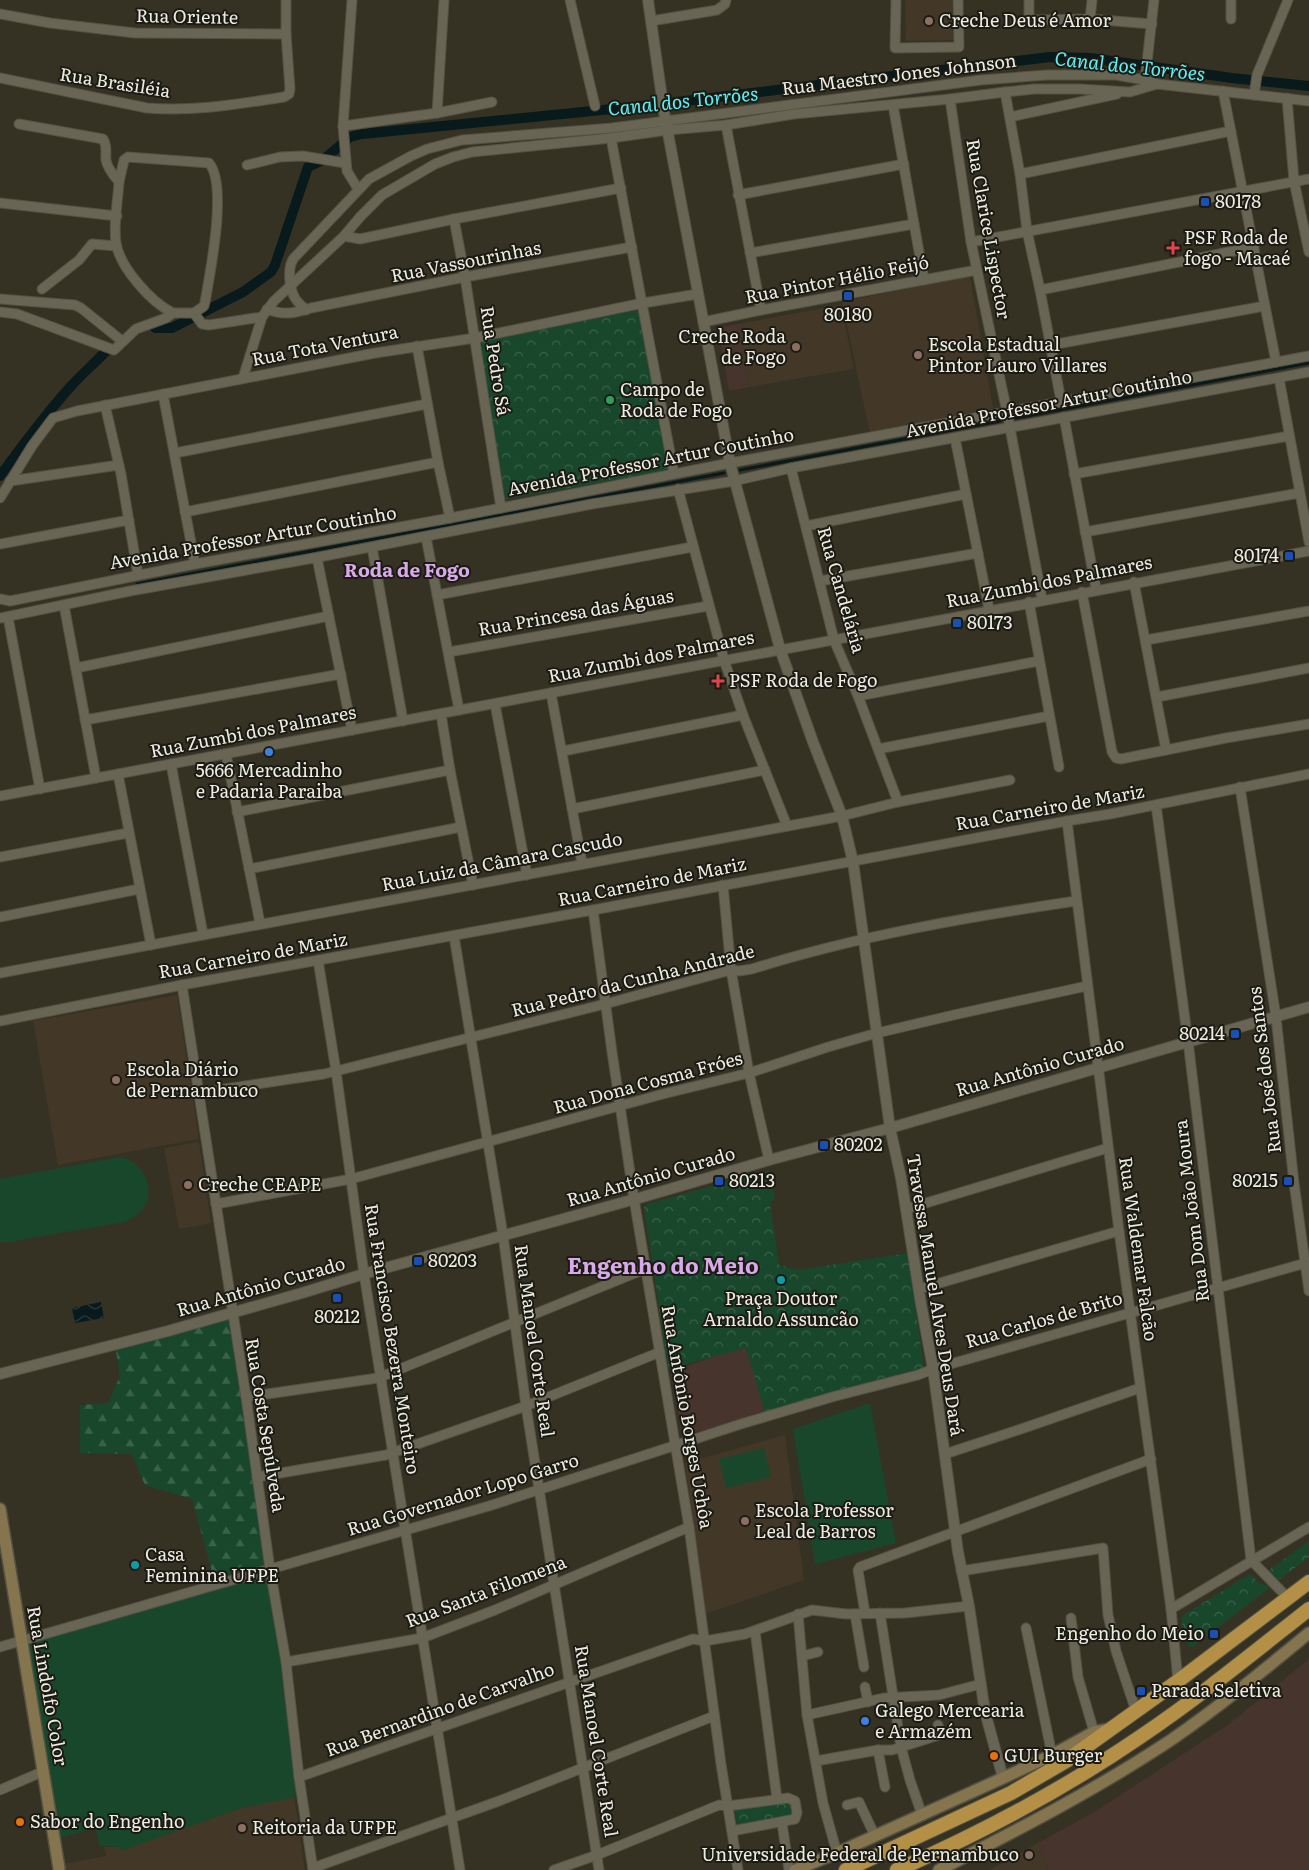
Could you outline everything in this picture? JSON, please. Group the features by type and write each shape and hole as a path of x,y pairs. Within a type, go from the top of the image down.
{"highway":[{"path":"846,1870 1011,1794 1066,1761 1178,1681 1309,1582"},
{"path":"897,1870 1007,1817 1140,1738 1209,1688 1309,1609"}],"main road":[{"name":"Rua Lindolfo Color","path":"0,1509 20,1640 44,1771 57,1869"},
{"path":"939,1870 1041,1818 1138,1761 1222,1703 1309,1633"},
{"path":"795,1870 1003,1778 1052,1755 1094,1732 1112,1728"}],"street":[{"path":"286,0 286,34"},
{"path":"352,0 343,126 345,163 348,176 358,189"},
{"path":"437,113 444,0"},
{"path":"570,0 595,106"},
{"name":"Travessa Manuel Alves Deus Dará","path":"648,0 666,121 734,481 780,649 812,742 842,816 853,862 890,1128 906,1209 933,1369 955,1530 987,1722 1003,1778"},
{"path":"652,21 717,10 725,4 726,0"},
{"path":"896,0 895,48 959,46 958,0"},
{"path":"1030,0 1031,18 1090,19 1152,24"},
{"path":"1090,19 1092,0"},
{"path":"1146,75 1154,0"},
{"path":"1230,19 1231,0"},
{"path":"1254,94 1257,75 1288,0"},
{"name":"Rua Oriente","path":"0,14 50,23 135,33 286,34"},
{"name":"Rua Brasiléia","path":"0,78 147,108 197,109 284,97 289,94 290,89 286,34"},
{"name":"Rua Maestro Jones Johnson","path":"292,284 290,267 292,261 358,189 369,179 395,164 427,149 444,144 462,140 612,128 981,80 1047,75 1116,74 1146,75 1157,84"},
{"name":"Rua Maestro Jones Johnson","path":"265,313 292,284 344,236 382,195 422,171 452,157 472,152 611,138 666,121 726,125 794,114 1034,89 1130,92 1157,84 1309,100"},
{"path":"1223,91 1276,362"},
{"path":"1005,92 1020,174 1027,231 1061,401"},
{"path":"1010,117 1130,92"},
{"path":"1288,98 1294,181 1309,252"},
{"name":"Rua Clarice Lispector","path":"950,99 971,242 1007,412 1042,599"},
{"path":"343,126 437,113 492,102"},
{"path":"894,105 924,280"},
{"path":"19,124 95,136 103,139 106,146 108,166 119,182"},
{"path":"726,125 761,310"},
{"path":"1020,174 1231,132"},
{"path":"611,138 674,474"},
{"path":"247,165 280,157 303,156 345,163"},
{"path":"128,157 210,164 215,175 217,226 205,302 204,306 195,314 173,313 137,283 116,246 119,182 124,160 128,157"},
{"path":"738,196 904,164"},
{"path":"971,242 1309,179"},
{"path":"344,236 360,239 454,219 621,188"},
{"path":"0,203 117,216"},
{"name":"Rua Pedro Sá","path":"454,219 465,277 501,508"},
{"path":"750,253 914,224"},
{"path":"42,290 79,260 92,244 116,246"},
{"name":"Rua Vassourinhas","path":"265,313 292,314 465,277 632,247"},
{"path":"1040,290 1254,247"},
{"name":"Rua Pintor Hélio Feijó","path":"703,322 977,270"},
{"path":"292,284 293,295 306,310"},
{"name":"Rua Tota Ventura","path":"0,498 32,446 53,418 105,405 243,378 417,346 474,338 643,303 698,294"},
{"path":"0,299 74,305 81,308 122,341"},
{"path":"1051,345 1265,306"},
{"path":"0,312 17,314 114,350 136,328 162,320 173,313"},
{"path":"195,314 202,324 215,325 265,313"},
{"path":"243,378 265,313"},
{"path":"417,346 426,404 450,518"},
{"name":"Avenida Professor Artur Coutinho","path":"0,599 10,601 195,564 450,518 730,463 1309,356"},
{"name":"Avenida Professor Artur Coutinho","path":"4,618 592,504 734,481 791,468 1309,372"},
{"path":"1278,378 1309,542"},
{"path":"163,394 195,564"},
{"path":"175,453 426,404"},
{"path":"105,405 138,575"},
{"path":"1064,417 1096,589"},
{"path":"1074,474 1289,436"},
{"path":"955,438 989,609"},
{"path":"185,512 438,462"},
{"path":"10,481 118,465"},
{"name":"Rua Candelária","path":"791,468 834,640 858,696 898,802"},
{"path":"678,489 724,660 743,715 787,826"},
{"path":"1085,532 1299,493"},
{"path":"806,526 966,494"},
{"path":"0,544 128,520"},
{"path":"426,537 459,710"},
{"path":"437,595 692,546"},
{"path":"372,547 403,721"},
{"name":"Rua Zumbi dos Palmares","path":"0,796 834,640 1042,599 1309,551"},
{"path":"820,581 978,553"},
{"path":"317,558 352,730"},
{"path":"1134,582 1166,750"},
{"path":"1082,592 1112,752 1116,758 1121,759 1309,724"},
{"path":"1029,602 1059,767"},
{"path":"64,605 96,778"},
{"name":"Rua Princesa das Águas","path":"448,652 708,606"},
{"path":"1146,640 1309,611"},
{"path":"76,668 329,616"},
{"path":"4,618 40,789"},
{"path":"858,696 1039,661"},
{"path":"1157,697 1309,668"},
{"path":"85,720 340,674"},
{"path":"552,693 582,863"},
{"path":"495,704 527,875"},
{"path":"441,714 472,885"},
{"path":"563,750 743,715"},
{"path":"878,749 1049,716"},
{"path":"226,754 260,923"},
{"path":"171,764 203,934"},
{"path":"237,812 450,770"},
{"path":"572,809 765,770"},
{"path":"118,774 151,944"},
{"name":"Rua Carneiro de Mariz","path":"0,1021 182,985 1110,814 1309,774"},
{"name":"Rua Luiz da Câmara Cascudo","path":"0,973 842,816 898,802 1010,780"},
{"name":"Rua José dos Santos","path":"1240,787 1276,1016 1309,1291"},
{"name":"Rua Dom João Moura","path":"1156,805 1188,1041 1251,1560"},
{"name":"Rua Waldemar Falcão","path":"1067,821 1108,1148 1171,1609 1178,1681"},
{"path":"249,869 461,827"},
{"path":"0,857 128,833"},
{"path":"723,885 731,970 749,1073 769,1160"},
{"path":"0,917 140,889"},
{"name":"Rua Pedro da Cunha Andrade","path":"198,1093 336,1071 605,1004 731,970 738,972 863,940 1076,900"},
{"name":"Rua Antônio Borges Uchôa","path":"593,910 634,1199 689,1527 714,1716 738,1870"},
{"name":"Rua Manoel Corte Real","path":"454,936 502,1234 526,1406 599,1870"},
{"name":"Rua Francisco Bezerra Monteiro","path":"318,960 336,1071 364,1274 382,1376 460,1870"},
{"name":"Rua Costa Sepúlveda","path":"182,985 246,1397 270,1569 286,1662 299,1778 313,1869"},
{"name":"Rua Dona Cosma Fróes","path":"216,1204 351,1179 749,1073 828,1047 876,1034 1087,986"},
{"name":"Rua Antônio Curado","path":"0,1374 302,1294 502,1234 890,1128 1309,1007"},
{"path":"906,1209 1108,1148"},
{"path":"919,1289 972,1272 1119,1231"},
{"name":"Rua Carlos de Brito","path":"933,1369 1307,1263"},
{"path":"246,1397 373,1379 645,1269"},
{"path":"257,1477 379,1457 526,1406 660,1352"},
{"name":"Rua Governador Lopo Garro","path":"0,1646 406,1530 540,1490 741,1424 832,1397 918,1375 933,1369"},
{"path":"945,1454 1140,1388"},
{"path":"865,1613 859,1568 955,1530 962,1530 1151,1459"},
{"name":"Rua Santa Filomena","path":"286,1662 422,1638 689,1527"},
{"path":"1171,1609 1309,1527"},
{"path":"962,1571 1103,1548 1108,1615 1116,1651 1136,1710"},
{"path":"1251,1560 1288,1598"},
{"name":"Rua Bernardino de Carvalho","path":"299,1778 438,1730 569,1681 693,1639 705,1641 755,1631 798,1614 817,1610 840,1614 855,1614 923,1612 969,1606"},
{"path":"880,1613 901,1747 922,1815"},
{"path":"798,1614 807,1715 823,1803 837,1853"},
{"path":"855,1614 864,1667"},
{"path":"1071,1618 1078,1677 1094,1732"},
{"path":"1026,1628 1052,1755"},
{"path":"755,1631 777,1799"},
{"path":"802,1656 818,1652"},
{"path":"807,1715 894,1697 929,1697 981,1684"},
{"path":"866,1687 868,1702"},
{"path":"313,1869 584,1768 714,1716"},
{"path":"816,1761 878,1750 892,1750 939,1734 938,1725"},
{"path":"878,1750 885,1787"},
{"path":"0,1790 44,1771"},
{"path":"554,1870 718,1805 728,1806 792,1798 795,1802 797,1817 792,1821 732,1832"},
{"path":"847,1805 859,1802 875,1836"},
{"path":"782,1822 789,1870"}],"shaded area":[{"name":"Creche Deus é Amor","path":"905,0 952,0 953,40 906,41"},
{"name":"Escola Estadual Pintor Lauro Villares","path":"970,276 993,408 870,433 842,302"},
{"name":"Creche Roda de Fogo","path":"841,305 854,369 749,387 738,324"},
{"path":"738,324 749,387 729,391 718,328"},
{"name":"Escola Diário de Pernambuco","path":"177,995 199,1139 58,1165 33,1021"},
{"name":"Creche CEAPE","path":"199,1142 211,1223 179,1229 164,1148"},
{"path":"748,1344 768,1411 683,1436 671,1372"},
{"name":"Escola Professor Leal de Barros","path":"785,1435 804,1580 705,1614 685,1463"},
{"path":"1309,1659 1309,1870 1048,1870 1038,1843 1096,1811 1229,1724"},
{"name":"Reitoria da UFPE","path":"294,1796 305,1870 65,1870 64,1864 106,1856 104,1847 120,1847 121,1850 241,1808"},
{"name":"Universidade Federal de Pernambuco","path":"1038,1843 1048,1870 990,1870"}],"green space":[{"path":"640,310 670,470 506,499 477,339"},
{"path":"120,1157 136,1165 147,1180 148,1198 145,1206 137,1215 125,1222 0,1242 0,1179"},
{"name":"Praça Doutor Arnaldo Assuncão","path":"769,1170 775,1198 770,1204 779,1265 798,1270 908,1253 924,1369 766,1416 746,1348 668,1369 644,1207 647,1204"},
{"path":"232,1314 270,1569 216,1586 192,1499 145,1485 132,1454 80,1453 80,1405 108,1403 120,1376 115,1345"},
{"path":"870,1403 896,1543 815,1564 793,1429"},
{"path":"764,1448 771,1477 726,1488 719,1459"},
{"path":"1309,1541 1309,1557 1280,1579 1272,1578 1268,1571"},
{"path":"270,1569 302,1796 241,1808 121,1851 120,1847 100,1846 95,1828 49,1841 20,1646"},
{"path":"1250,1574 1259,1583 1269,1586 1269,1588 1194,1646 1189,1647 1181,1620 1183,1615"},
{"path":"791,1801 794,1815 737,1825 736,1809"}],"water":[{"path":"101,1302 104,1318 75,1323 72,1308"}],"waterway":[{"name":"Canal dos Torrões","path":"155,328 172,328 243,292 271,272 308,167 323,160 350,137 362,134 652,105 1050,57 1090,58 1232,78 1309,86"},
{"name":"Canal dos Torrões","path":"0,476 53,406 106,351"},
{"path":"1016,418 1309,363"},
{"path":"740,470 1000,421"},
{"path":"137,584 724,473"}],"place":[{"name":"Creche Deus é Amor","path":"929,21"},
{"name":"80178","path":"1205,202"},
{"name":"PSF Roda de fogo - Macaé","path":"1173,248"},
{"name":"80180","path":"848,296"},
{"name":"Creche Roda de Fogo","path":"796,347"},
{"name":"Escola Estadual Pintor Lauro Villares","path":"918,355"},
{"name":"Campo de Roda de Fogo","path":"610,400"},
{"name":"80174","path":"1289,556"},
{"name":"80173","path":"957,623"},
{"name":"PSF Roda de Fogo","path":"718,681"},
{"name":"5666 Mercadinho e Padaria Paraiba","path":"269,752"},
{"name":"80214","path":"1235,1034"},
{"name":"Escola Diário de Pernambuco","path":"116,1080"},
{"name":"80202","path":"824,1145"},
{"name":"80213","path":"719,1181"},
{"name":"80215","path":"1288,1181"},
{"name":"Creche CEAPE","path":"188,1185"},
{"name":"80203","path":"418,1261"},
{"name":"Praça Doutor Arnaldo Assuncão","path":"781,1280"},
{"name":"80212","path":"337,1298"},
{"name":"Escola Professor Leal de Barros","path":"745,1521"},
{"name":"Casa Feminina UFPE","path":"135,1565"},
{"name":"Engenho do Meio","path":"1214,1634"},
{"name":"Parada Seletiva","path":"1141,1691"},
{"name":"Galego Mercearia e Armazém","path":"865,1721"},
{"name":"GUI Burger","path":"994,1756"},
{"name":"Sabor do Engenho","path":"20,1822"},
{"name":"Reitoria da UFPE","path":"242,1828"},
{"name":"Universidade Federal de Pernambuco","path":"1029,1855"}],"district":[{"name":"Roda de Fogo","path":"407,570"},
{"name":"Engenho do Meio","path":"663,1266"}]}
